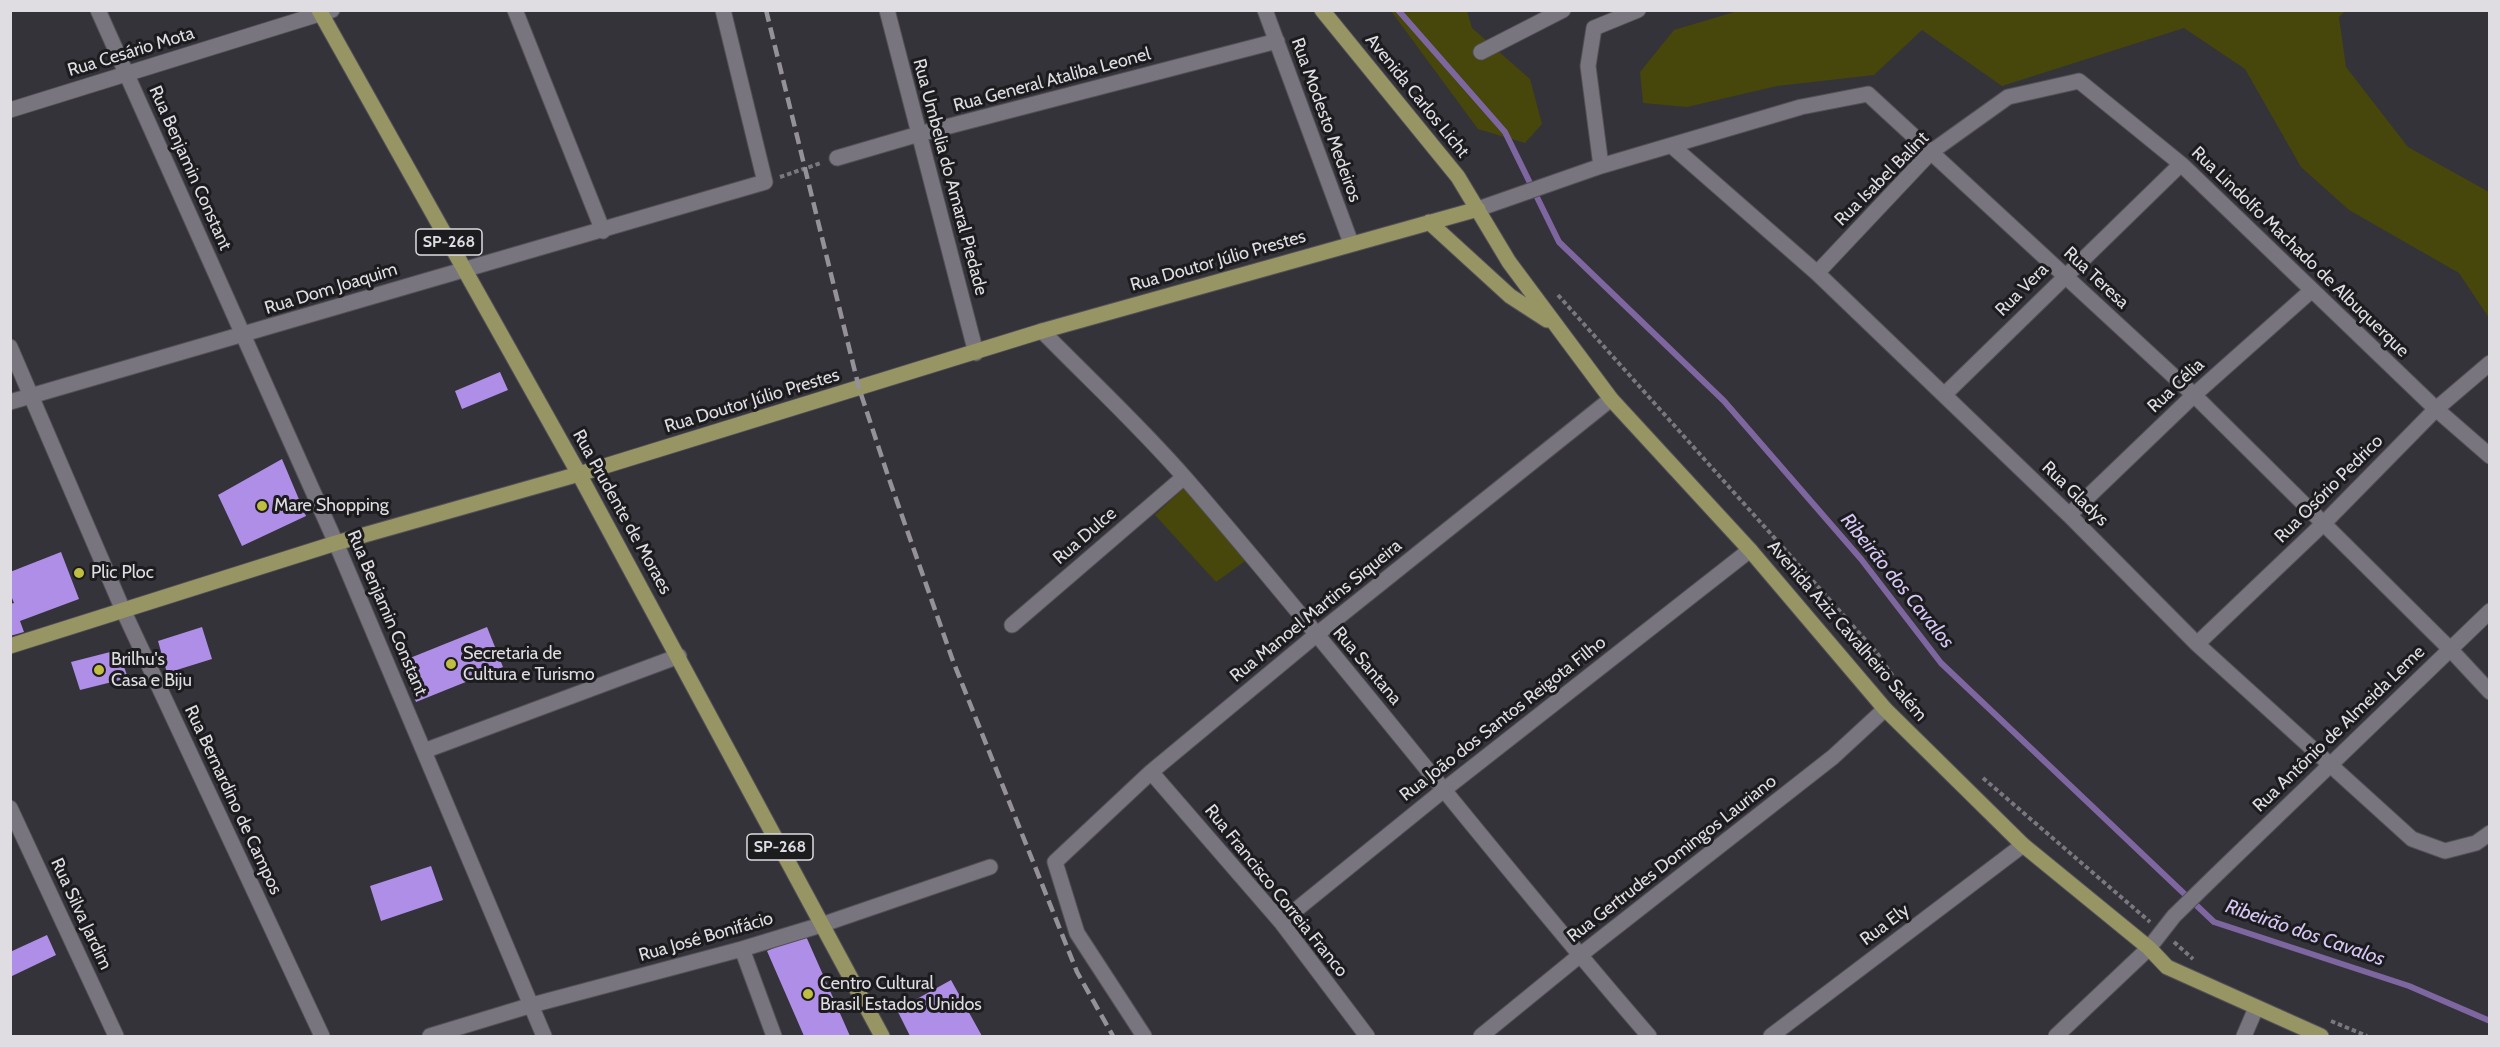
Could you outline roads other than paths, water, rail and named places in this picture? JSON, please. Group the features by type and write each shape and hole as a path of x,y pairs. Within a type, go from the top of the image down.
{"main road":[{"name":"Avenida Carlos Licht","path":"1322,10 1458,177 1478,209"},
{"name":"Rua Prudente de Moraes","path":"324,12 679,656 882,1036"},
{"name":"Rua Doutor Júlio Prestes","path":"10,646 336,543 579,474 1042,331 1478,209"},
{"name":"Avenida Aziz Cavalheiro Salém","path":"1478,209 1503,253 1553,324 1611,399 1750,550 1884,709 2023,845 2149,948 2167,967 2321,1036"},
{"path":"1429,222 1510,296 1553,324"}],"street":[{"name":"Rua Benjamin Constant","path":"98,10 336,543 544,1036"},
{"path":"515,10 603,231"},
{"name":"Rua Dom Joaquim","path":"10,402 765,182 723,10"},
{"name":"Rua Umbelia do Amaral Piedade","path":"887,10 976,353"},
{"name":"Rua Modesto Medeiros","path":"1265,10 1351,243"},
{"path":"1481,52 1563,10"},
{"path":"1601,166 1588,66 1594,28 1602,10"},
{"path":"1594,28 1638,10"},
{"name":"Rua Cesário Mota","path":"10,110 324,12"},
{"name":"Rua General Ataliba Leonel","path":"837,158 919,134 1277,41"},
{"name":"Rua Isabel Balint","path":"1817,273 1931,152 2008,97 2079,81"},
{"name":"Rua Lindolfo Machado de Albuquerque","path":"2079,81 2181,164 2436,409 2490,456"},
{"name":"Rua Teresa","path":"1556,183 1601,166 1801,107 1868,94 2194,395 2450,649 2490,692"},
{"name":"Rua Gladys","path":"1672,146 1817,273 2069,515 2197,644 2412,839 2445,852 2476,843 2490,833"},
{"name":"Rua Vera","path":"1944,395 2064,275 2181,164"},
{"name":"Rua Doutor Júlio Prestes","path":"1478,209 1556,183"},
{"name":"Rua Célia","path":"2069,515 2194,395 2312,290"},
{"name":"Rua Santana","path":"1042,331 1184,477 1444,789 1579,956 1649,1036"},
{"name":"Rua Bernardino de Campos","path":"10,347 123,610 322,1036"},
{"name":"Rua Osório Pedrico","path":"2197,644 2324,523 2436,409 2490,363"},
{"name":"Rua Manoel Martins Siqueira","path":"1144,1036 1077,933 1055,862 1152,772 1316,635 1611,399"},
{"name":"Rua Dulce","path":"1012,625 1184,477"},
{"name":"Rua João dos Santos Reigota Filho","path":"1281,922 1444,789 1750,550"},
{"name":"Rua Antônio de Almeida Leme","path":"2149,948 2174,916 2490,611"},
{"path":"424,751 679,656"},
{"name":"Rua Gertrudes Domingos Lauriano","path":"1481,1036 1579,956 1833,757 1884,709"},
{"name":"Rua Francisco Correia Franco","path":"1152,772 1281,922 1367,1036"},
{"name":"Rua Silva Jardim","path":"10,808 116,1036"},
{"name":"Rua Ely","path":"1771,1036 2023,845"},
{"name":"Rua José Bonifácio","path":"430,1036 532,1005 742,949 821,925 990,867"},
{"path":"2056,1036 2149,948"},
{"path":"742,949 774,1036"},
{"path":"2244,1036 2256,1008"}],"waterway":[{"name":"Ribeirão dos Cavalos","path":"1398,10 1505,132 1559,242 1724,401 1861,559 1941,663 2214,922 2409,986 2490,1021"}],"railway":[{"path":"766,10 859,388 888,476 953,661 1077,972 1113,1036"}],"place":[{"name":"Mare Shopping","path":"262,506"},
{"name":"Plic Ploc","path":"79,573"},
{"name":"Secretaria de Cultura e Turismo","path":"451,664"},
{"name":"Brilhu's Casa e Biju","path":"99,670"},
{"name":"Centro Cultural Brasil Estados Unidos","path":"808,994"}]}
